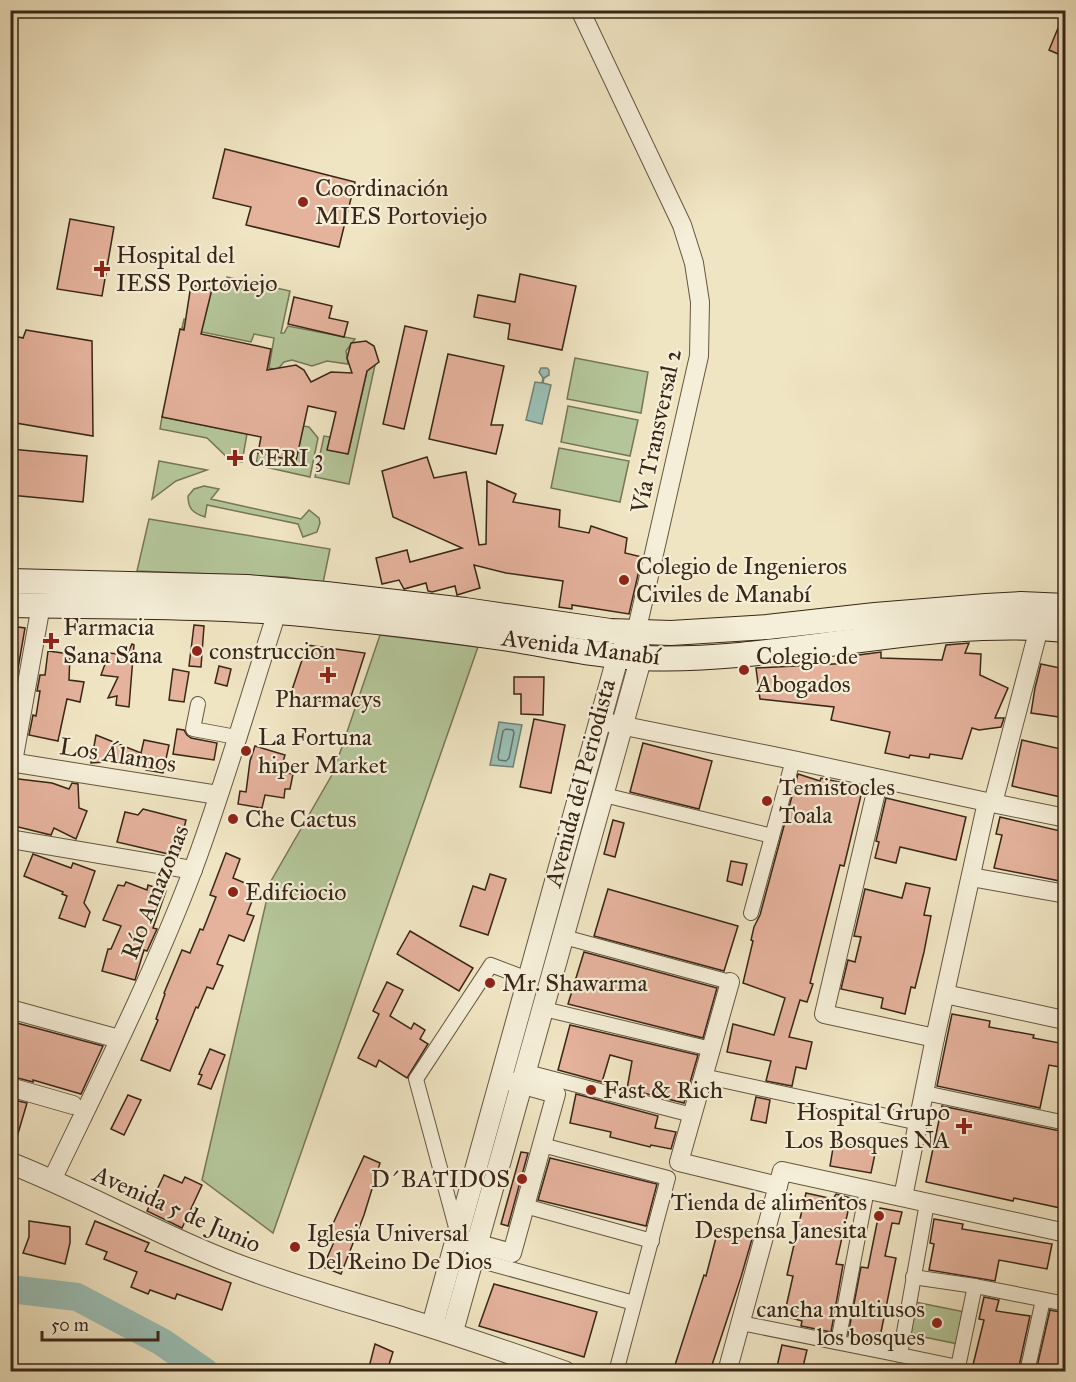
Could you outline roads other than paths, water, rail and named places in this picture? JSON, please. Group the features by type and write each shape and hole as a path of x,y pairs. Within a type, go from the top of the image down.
{"main road":[{"name":"Avenida Manabí","path":"10,581 248,587 326,594 636,633 707,633 997,605 1065,606"},
{"name":"Avenida Manabí","path":"10,605 277,612 449,631 629,657 731,655 971,629 1065,630"}],"street":[{"name":"Vía Transversal 2","path":"580,10 682,225 694,263 700,302 699,356 636,633"},
{"name":"Avenida Manabí","path":"277,612 308,598 326,594"},
{"path":"12,762 41,605"},
{"name":"Río Amazonas","path":"52,1180 119,1039 193,870 277,612"},
{"path":"903,1197 925,1093 929,1037 946,990 990,803 1039,628"},
{"name":"Avenida del Periodista","path":"432,1327 600,721 629,657 636,633"},
{"name":"Avenida del Periodista","path":"452,1334 604,795 622,726 629,657"},
{"path":"198,704 193,729 236,737"},
{"path":"600,721 1065,818"},
{"path":"751,913 794,760"},
{"name":"Los Álamos","path":"12,762 218,795"},
{"path":"879,779 824,1014 929,1037"},
{"path":"604,795 772,836"},
{"path":"10,839 193,870"},
{"path":"971,877 1065,894"},
{"path":"564,937 730,982 679,1162 778,1186"},
{"path":"528,979 492,965 416,1079 457,1235 476,1251 634,1303"},
{"path":"946,990 1064,1020"},
{"path":"10,1009 119,1039"},
{"path":"544,1009 711,1049"},
{"path":"703,1076 919,1123"},
{"path":"501,1079 525,1079 692,1115"},
{"path":"476,1251 512,1253 556,1094 525,1079"},
{"path":"10,1088 73,1105"},
{"path":"925,1093 1065,1123"},
{"path":"542,1145 668,1178 616,1371"},
{"name":"Avenida 5 de Junio","path":"10,1162 234,1264 565,1371"},
{"path":"727,1371 783,1171 1065,1233"},
{"path":"838,1342 867,1190"},
{"path":"900,1355 927,1203"},
{"path":"525,1206 652,1241"},
{"path":"913,1277 975,1286 1065,1304"},
{"path":"741,1323 958,1369 975,1286"},
{"path":"1027,1371 1043,1300"}],"water":[{"path":"541,368 549,370 549,375 544,378 543,383 551,385 542,424 526,420 535,382 542,383 543,378 539,372"},
{"path":"499,722 522,725 513,767 490,765"}],"waterway":[{"path":"10,1289 77,1297 162,1342 205,1372"}],"place":[{"name":"Coordinación MIES Portoviejo","path":"303,202"},
{"name":"Hospital del IESS Portoviejo","path":"102,269"},
{"name":"CERI 3","path":"235,458"},
{"name":"Colegio de Ingenieros Civiles de Manabí","path":"624,580"},
{"name":"Farmacia Sana Sana","path":"51,641"},
{"name":"construccion","path":"197,651"},
{"name":"Colegio de Abogados","path":"744,670"},
{"name":"Pharmacys","path":"328,675"},
{"name":"La Fortuna hiper Market","path":"246,751"},
{"name":"Temistocles Toala","path":"767,801"},
{"name":"Che Cactus","path":"233,819"},
{"name":"Edifciocio","path":"233,892"},
{"name":"Mr. Shawarma","path":"490,983"},
{"name":"Fast & Rich","path":"591,1090"},
{"name":"Hospital Grupo Los Bosques NA","path":"964,1126"},
{"name":"D´BATIDOS","path":"522,1179"},
{"name":"Tienda de alimentos Despensa Janesita","path":"879,1216"},
{"name":"Iglesia Universal Del Reino De Dios","path":"295,1247"},
{"name":"cancha multiusos los bosques","path":"937,1323"}]}
